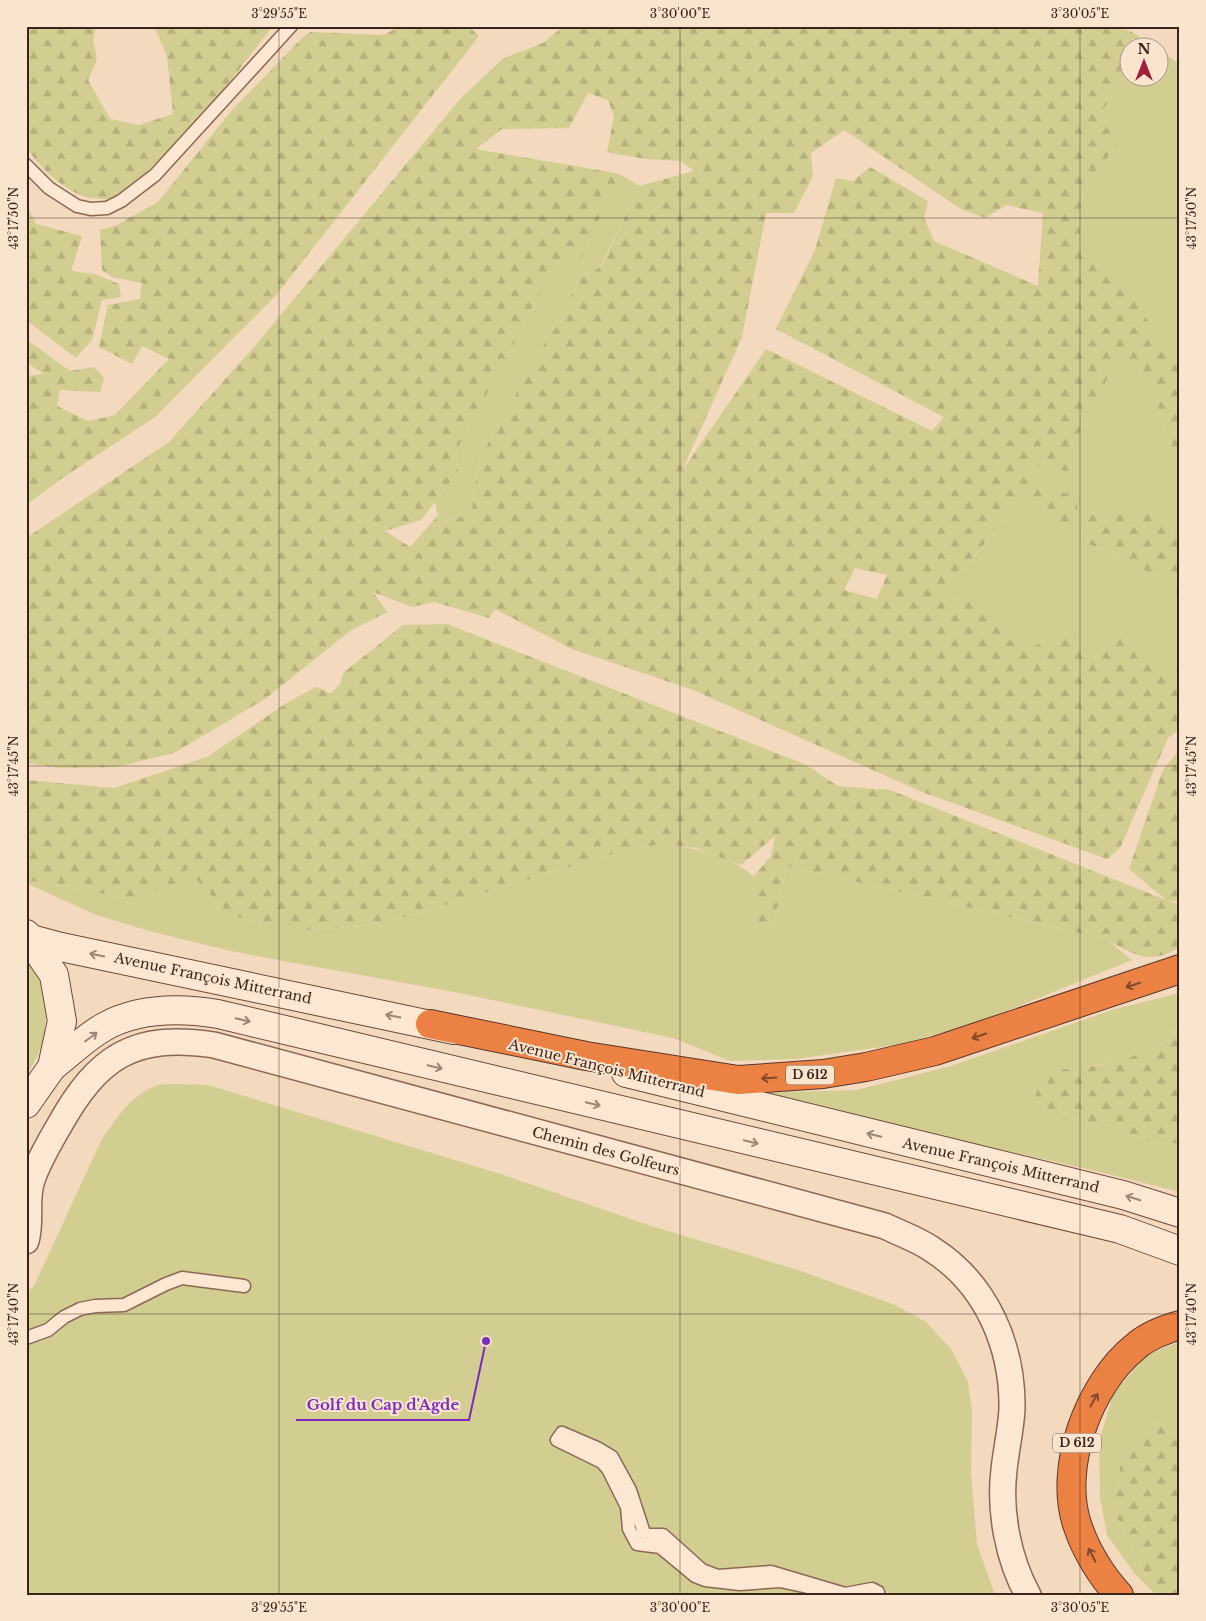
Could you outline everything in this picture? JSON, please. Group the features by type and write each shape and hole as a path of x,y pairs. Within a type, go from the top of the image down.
{"highway":[{"name":"D 612","path":"430,1024 586,1056 738,1080 823,1074 866,1068 935,1051 1180,970"},
{"name":"D 612","path":"1120,1595 1099,1569 1077,1526 1072,1490 1075,1449 1088,1410 1107,1376 1136,1346 1180,1326"}],"main road":[{"name":"Avenue François Mitterrand","path":"29,937 61,948 430,1024 1123,1194 1180,1213"},
{"path":"29,937 54,975 62,1021 52,1067"},
{"path":"26,1104 52,1067 104,1027 139,1013 195,1011 218,1014 1120,1229 1180,1251"}],"street":[{"name":"Chemin des Golfeurs","path":"26,1241 28,1196 32,1180 74,1099 94,1074 123,1054 153,1043 182,1041 214,1045 885,1226 933,1250 966,1277 989,1308 1003,1341 1011,1377 1012,1411 1004,1472 1004,1505 1007,1535 1014,1560 1028,1595"}],"lane":[{"path":"26,165 49,188 77,206 91,209 107,208 121,201 155,175 291,26"},
{"path":"26,1338 48,1330 64,1317 80,1309 95,1306 124,1305 182,1278 244,1286"},
{"path":"826,1595 808,1587 780,1581 740,1584 705,1580 683,1567 660,1547 637,1544 629,1529 630,1515 627,1507 608,1469 602,1462 557,1440 562,1433 608,1454 630,1490 644,1533 648,1535 663,1535 670,1544 687,1555 708,1573 726,1576 771,1572 845,1594 872,1589 878,1592 874,1595"}],"green space":[{"path":"26,26 96,26 93,40 97,60 88,80 110,119 139,125 173,114 167,56 154,26 273,26 195,126 118,199 100,199 81,195 63,185 45,170 26,146"},
{"path":"400,26 468,26 479,36 277,294 155,417 61,479 26,505 26,376 44,374 26,362 26,339 70,371 94,367 104,378 100,392 60,390 57,406 88,421 115,415 169,359 142,346 132,364 99,347 108,305 140,299 142,283 112,277 102,270 100,230 117,225 158,202 232,110 303,37 311,32 384,35"},
{"path":"564,26 1116,26 1132,32 1133,38 1118,38 1118,88 1101,112 1118,145 1087,183 1079,217 1081,249 1120,274 1149,323 1180,368 1180,461 1174,454 1151,389 1118,353 1107,380 1070,450 1072,472 1014,462 1056,492 1076,494 1079,517 1068,530 1044,522 1027,502 1013,502 981,548 963,569 942,588 954,599 963,597 1029,649 1039,644 1052,653 1065,631 1089,638 1088,650 1095,657 1107,650 1108,636 1118,629 1133,637 1151,666 1167,675 1180,669 1180,729 1168,738 1120,848 1107,859 922,792 693,690 572,649 495,609 489,618 434,602 412,607 373,592 387,612 350,631 265,699 174,753 116,767 60,768 26,763 26,538 169,442 254,347 461,98 504,58 543,43","holes":["588,93 608,100 614,116 607,152 645,159 681,161 694,171 639,186 602,266 582,277 479,459 472,509 457,519 438,515 410,547 385,531 421,520 458,472 456,451 551,274 581,258 620,174 476,149 502,129 569,128","844,130 961,209 985,218 1006,205 1043,213 1038,286 934,241 924,218 928,201 870,167 853,181 836,178 815,250 776,329 944,417 932,431 766,349 682,471 742,337 766,213 794,213 813,176 811,153","855,568 887,575 877,599 844,590"]},
{"path":"1132,32 1141,38 1133,38"},
{"path":"1168,56 1180,64 1180,368 1149,323 1081,249 1079,218 1087,183 1118,145 1101,112 1118,88 1168,88"},
{"path":"620,174 639,186 601,266 582,277 479,459 472,509 457,519 438,515 435,502 458,472 456,451 551,274 581,258"},
{"path":"26,204 36,224 82,236 71,271 95,274 119,284 121,297 102,300 92,340 76,358 26,320"},
{"path":"1118,352 1151,389 1174,454 1180,461 1180,543 1174,539 1166,519 1122,512 1107,522 1093,511 1081,538 1148,572 1173,582 1177,593 1180,594 1180,669 1167,675 1151,666 1133,637 1108,636 1107,650 1094,657 1088,650 1052,654 1029,650 963,597 954,599 941,588 972,560 998,526 1013,502 1027,502 1044,522 1056,493 1013,461 1070,450 1107,380"},
{"path":"1142,507 1166,519 1174,539 1180,543 1180,594 1177,594 1173,582 1091,545 1081,538 1093,511 1107,522 1122,512"},
{"path":"447,624 804,764 838,786 890,790 1166,900 1129,869 1163,770 1180,749 1180,902 1167,900 1180,905 1180,947 1159,956 1142,956 1125,950 1106,939 787,866 773,927 755,932 753,877 771,856 775,836 741,865 696,848 662,844 619,852 413,915 353,927 303,930 230,916 187,869 175,884 132,899 26,880 26,780 114,788 207,757 285,704 316,687 331,693 340,684 343,673 403,625"},
{"path":"662,844 698,850 722,857 743,868 753,876 755,931 773,927 787,866 1106,939 1132,960 979,1022 902,1044 796,1059 730,1061 673,1038 454,992 235,952 153,932 96,915 26,883 26,880 132,899 187,869 230,916 304,930 353,927 413,915 619,852"},
{"path":"26,958 35,971 41,985 46,1016 40,1048 26,1075"},
{"path":"1180,993 1181,1013 1179,1024 1171,1036 1158,1046 1143,1054 1125,1059 1057,1070 1057,1110 1094,1127 1112,1129 1159,1144 1180,1143 1180,1192 750,1093 857,1090 951,1066 1112,1010"},
{"path":"1180,1027 1180,1143 1159,1144 1112,1129 1094,1127 1058,1110 1048,1116 1038,1115 1033,1108 1039,1081 1057,1070 1102,1065 1141,1054 1163,1044"},
{"path":"159,1085 208,1085 504,1175 648,1225 798,1270 895,1305 926,1322 951,1349 968,1382 972,1411 971,1474 977,1544 995,1595 26,1595 26,1293 34,1286 102,1139 124,1109 145,1091"},
{"path":"1180,1341 1180,1443 1155,1421 1120,1466 1114,1512 1156,1595 1135,1574 1107,1535 1100,1497 1099,1442 1113,1395 1145,1356"},
{"path":"1155,1421 1180,1443 1180,1595 1156,1595 1114,1512 1120,1466"}],"place":[{"name":"Golf du Cap d'Agde","path":"486,1341"}]}
